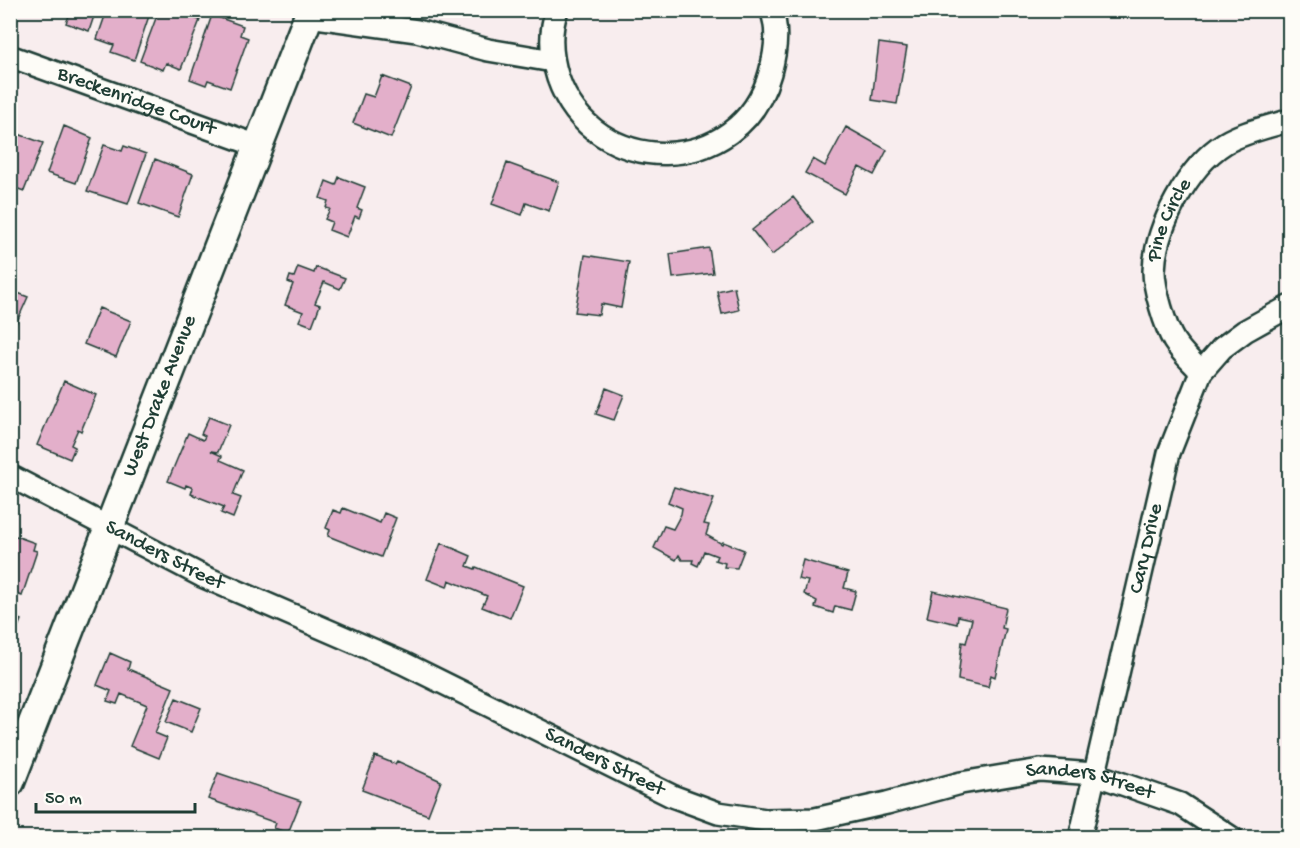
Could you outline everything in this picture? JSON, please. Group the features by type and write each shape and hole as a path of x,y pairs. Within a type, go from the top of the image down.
{"street":[{"path":"557,10 553,23 553,61 564,95 585,124 615,144 649,154 685,153 718,141 747,118 766,88 776,53 771,10"},
{"path":"310,14 417,31 488,50 553,61"},
{"name":"West Drake Avenue","path":"10,782 310,14"},
{"name":"Breckenridge Court","path":"15,58 258,146"},
{"name":"Pine Circle","path":"1201,372 1174,340 1162,312 1154,271 1174,198 1198,168 1225,143 1290,120"},
{"name":"Cary Drive","path":"1080,837 1169,453 1201,372 1222,348 1290,306"},
{"name":"Sanders Street","path":"10,476 202,576 404,663 672,796 718,813 766,820 815,819 1013,772 1040,770 1094,774 1180,804 1232,837"}],"building":[{"path":"96,10 89,31 66,23 69,16 53,11"},
{"path":"107,10 151,10 134,60 111,52 114,45 97,39"},
{"path":"159,10 194,10 191,17 200,20 181,69 166,63 163,70 140,61"},
{"path":"212,15 243,26 240,35 248,38 230,88 208,80 206,85 190,79"},
{"path":"879,43 907,47 897,104 872,100"},
{"path":"382,76 411,87 391,138 353,123 364,94 374,97"},
{"path":"64,126 92,138 76,183 47,173"},
{"path":"846,127 887,150 874,175 859,167 845,194 805,173 813,159 825,166"},
{"path":"10,131 43,143 24,191 10,186"},
{"path":"104,145 122,151 124,146 146,154 128,204 87,191"},
{"path":"155,159 193,174 178,217 139,203"},
{"path":"507,163 559,182 549,211 526,203 522,215 492,204"},
{"path":"339,177 365,187 357,208 362,210 359,218 355,216 347,237 329,230 332,222 325,219 330,209 326,208 328,201 320,198 326,181 336,185"},
{"path":"793,197 813,222 772,255 752,230"},
{"path":"709,248 713,273 673,278 670,254"},
{"path":"585,255 629,262 621,308 601,304 599,315 575,312"},
{"path":"298,267 314,273 316,267 345,278 340,289 324,282 315,303 320,305 312,326 299,321 303,312 285,305 293,284 288,282 290,276 294,277"},
{"path":"734,287 739,310 722,314 717,291"},
{"path":"10,290 28,297 10,337"},
{"path":"99,308 131,321 116,357 84,344"},
{"path":"64,381 96,395 81,431 78,429 71,445 75,447 70,459 37,445"},
{"path":"606,388 624,395 614,420 596,414"},
{"path":"209,417 229,425 218,452 211,451 222,456 220,460 243,470 233,495 241,498 233,518 221,513 224,507 191,494 193,488 186,485 185,488 168,481 188,433 203,440 205,436 201,434"},
{"path":"674,487 714,499 704,524 709,525 706,535 722,544 723,542 744,550 737,568 724,567 725,563 715,560 717,556 704,551 698,566 692,563 693,560 682,560 679,555 676,560 654,548 664,526 673,529 681,514 682,508 668,502"},
{"path":"343,508 380,523 384,513 396,518 381,557 328,536 330,530 326,528 333,510 341,513"},
{"path":"10,534 35,543 33,550 37,551 22,596 10,592"},
{"path":"441,543 471,556 467,566 475,569 476,567 523,586 510,618 482,607 487,596 449,580 447,587 427,579"},
{"path":"803,560 848,573 844,588 856,591 851,610 835,606 833,613 815,607 817,601 804,594 808,581 798,579"},
{"path":"933,591 1006,608 1002,628 1006,629 995,677 991,675 988,687 958,680 962,642 966,643 972,619 958,616 957,624 927,617"},
{"path":"10,616 21,620 16,632 10,630"},
{"path":"110,653 130,662 128,669 173,688 155,733 167,738 159,758 130,746 147,705 121,694 117,704 107,701 111,691 97,685"},
{"path":"176,698 201,708 191,732 166,722"},
{"path":"375,756 395,764 397,761 441,781 428,815 362,790"},
{"path":"218,773 301,801 288,833 274,828 276,823 208,799"}]}
